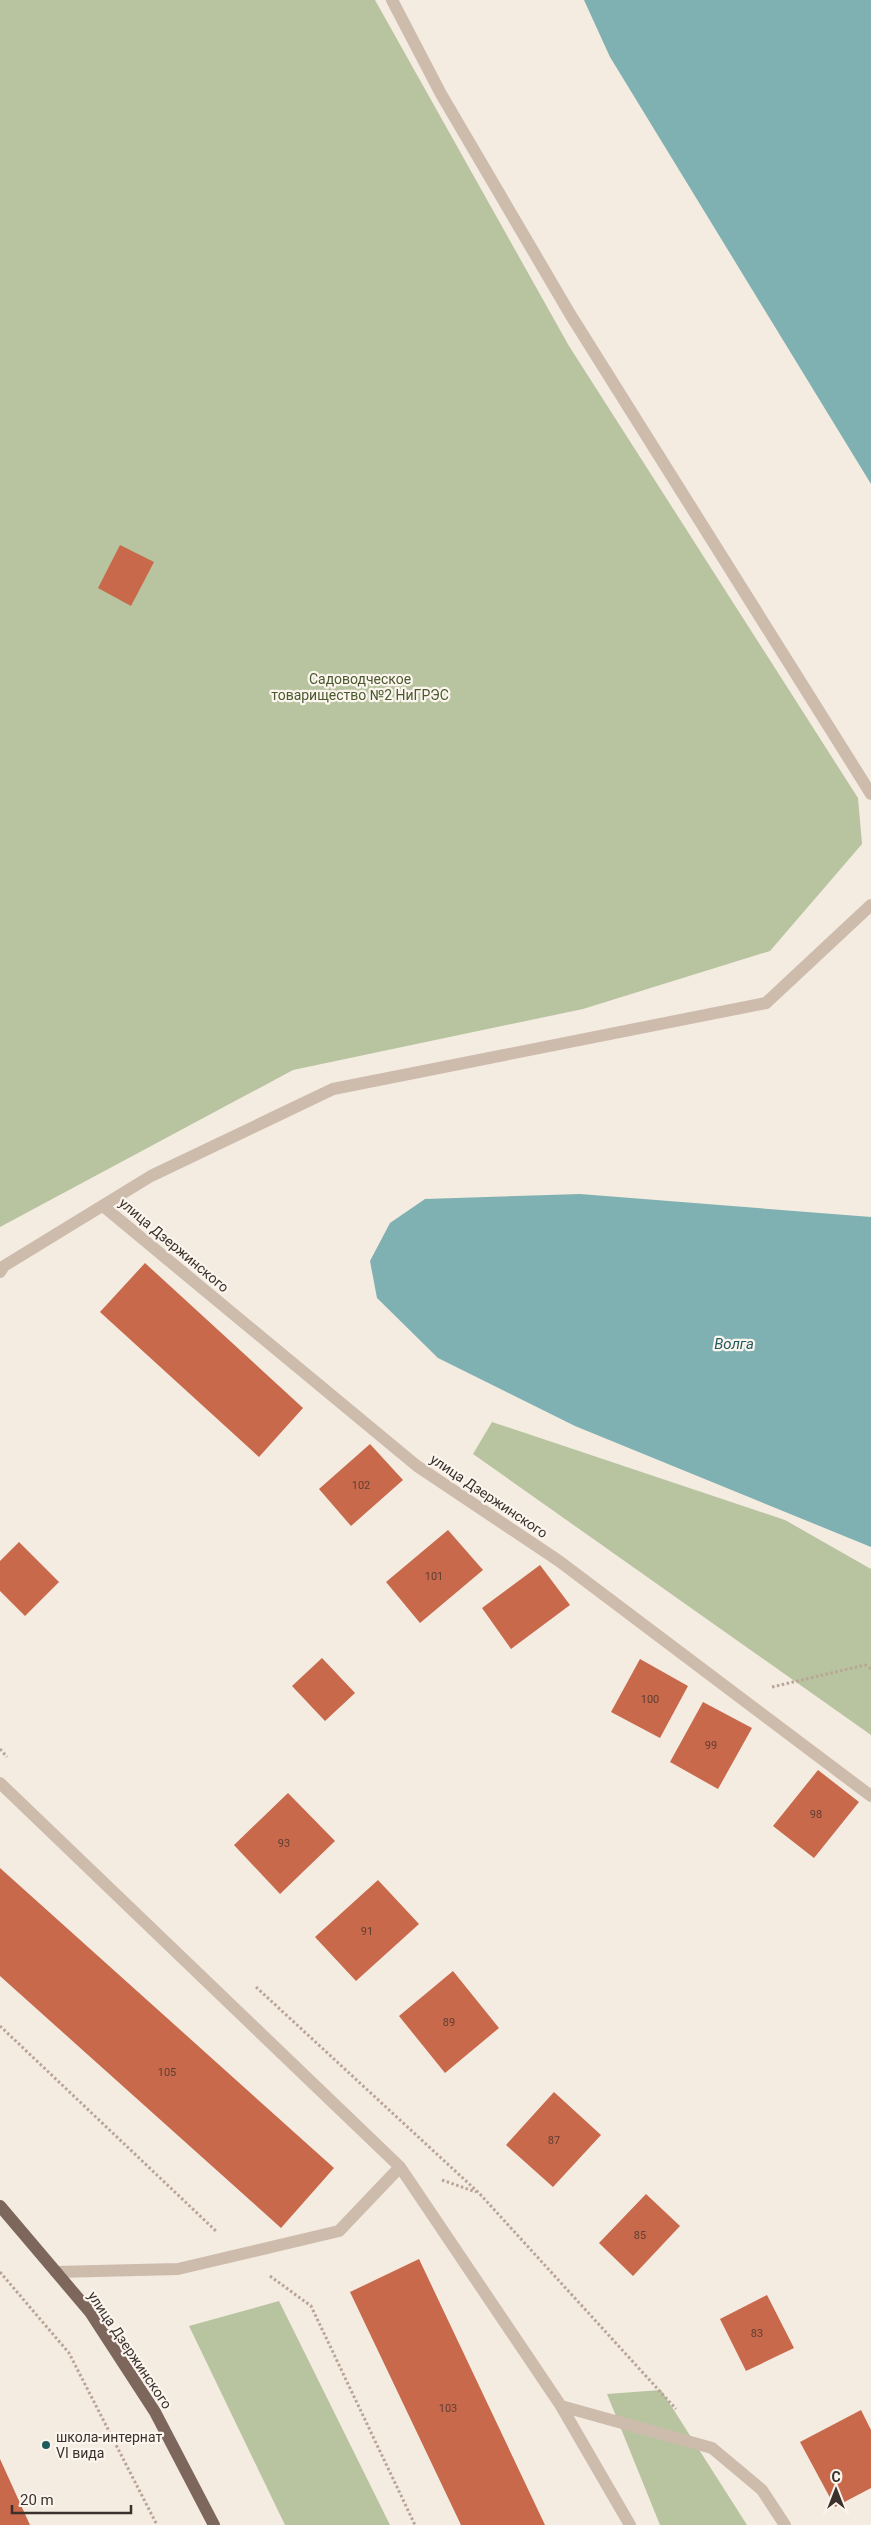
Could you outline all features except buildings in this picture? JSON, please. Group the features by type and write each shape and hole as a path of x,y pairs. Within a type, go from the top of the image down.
{"main road":[{"name":"улица Дзержинского","path":"0,2206 90,2312 156,2412 214,2525"}],"street":[{"path":"392,0 442,94 570,314 871,794"},
{"path":"0,1272 4,1266 151,1176 333,1089 766,1003 871,905"},
{"name":"улица Дзержинского","path":"103,1206 417,1466 559,1561 871,1796"},
{"path":"0,1783 400,2167 561,2406 630,2525"},
{"path":"56,2272 178,2269 339,2231 400,2167"},
{"path":"561,2406 712,2448 762,2490 785,2525"}],"path":[{"path":"738,1696 865,1665 871,1669"},
{"path":"0,2272 69,2354 156,2525"}],"green space":[{"name":"Садоводческое товарищество №2 НиГРЭС","path":"0,0 375,0 569,346 858,798 862,844 770,951 583,1009 293,1070 0,1227"},
{"path":"492,1422 785,1520 871,1569 871,1735 473,1454"},
{"path":"279,2301 390,2525 285,2525 189,2326"},
{"path":"661,2390 747,2525 660,2525 607,2394"}],"water":[{"path":"584,0 871,0 871,484 610,57"},
{"name":"Волга","path":"580,1194 871,1217 871,1547 575,1426 438,1358 377,1298 370,1261 390,1223 425,1199"}],"place":[{"name":"школа-интернат VI вида","path":"46,2445"}]}
